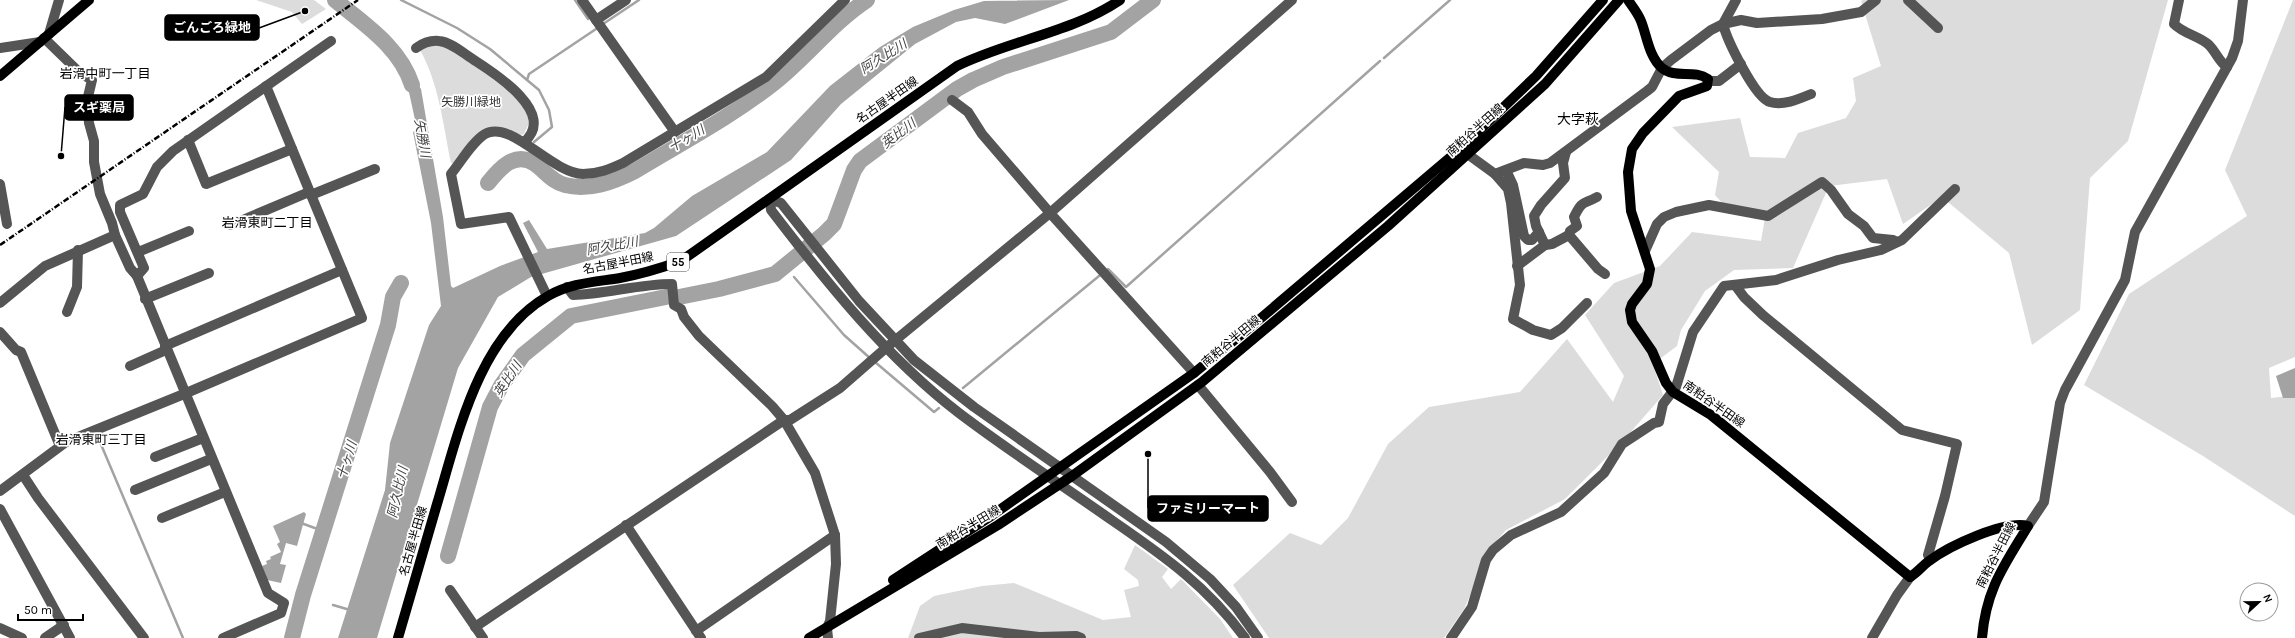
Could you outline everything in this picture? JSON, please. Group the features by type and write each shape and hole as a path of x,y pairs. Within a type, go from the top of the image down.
{"main road":[{"path":"0,76 89,0"},
{"name":"名古屋半田線","path":"398,638 457,437 474,388 488,359 521,317 547,296 567,287 656,270 681,261 957,66 988,52 1089,17 1120,0"},
{"name":"南粕谷半田線","path":"809,638 828,629 998,525 1072,476 1198,386 1317,287 1465,151 1536,76 1603,0"},
{"name":"南粕谷半田線","path":"800,638 828,629 1194,373 1545,84 1619,0"},
{"path":"1628,0 1641,19 1649,48 1662,68 1678,74 1702,75 1708,81"},
{"name":"南粕谷半田線","path":"1708,81 1707,86 1679,96 1643,133 1632,149 1628,172 1628,196 1650,269 1650,276 1647,284 1632,304 1630,315 1636,331 1652,351 1666,383 1673,392 1711,415 1910,577 1930,560 1995,528 2020,524 2028,526 1994,583 1989,597 1982,638"}],"street":[{"path":"45,38 59,0"},
{"path":"582,0 675,132"},
{"path":"596,20 626,0"},
{"path":"547,296 509,217 461,224 452,174 480,138 486,133 506,133 524,142 528,147 563,169 582,174 601,172 624,163 766,77 845,0"},
{"path":"476,627 784,420 790,420 840,388 891,343 1050,213 1292,0"},
{"path":"1736,0 1723,24 1728,41 1761,97 1768,102 1788,102 1811,94"},
{"path":"1496,174 1524,163 1543,165 1550,163 1566,152 1584,136 1652,87 1662,68 1687,47 1723,24 1741,20 1757,23 1822,19 1861,12 1876,0"},
{"path":"1908,0 1938,28"},
{"path":"2180,0 2174,24 2180,30 2209,45 2227,67"},
{"path":"2028,526 2044,502 2060,402 2065,390 2125,280 2135,232 2227,67 2238,42 2243,0"},
{"path":"0,48 45,38"},
{"path":"45,38 80,73 92,80 87,101 89,123 94,141 94,162 100,194 112,223 115,235 130,268 137,276 184,394 268,593 284,603 281,614 224,638"},
{"path":"137,276 144,268 120,212 120,205 143,194 157,167 173,150 331,41"},
{"path":"416,48 430,41 447,43 497,75 518,93 532,112 533,124 529,138 524,142"},
{"path":"1708,81 1719,81 1741,64"},
{"path":"0,491 60,446 362,318 266,86"},
{"path":"952,100 968,112 982,134 1050,213 1194,373"},
{"path":"188,140 206,184 292,149"},
{"path":"1465,151 1496,174 1504,183 1509,194 1520,290 1513,319 1533,330 1551,335 1556,334 1579,313 1587,303"},
{"path":"1545,245 1534,216 1541,205 1565,178 1563,163 1566,152"},
{"path":"231,225 375,169"},
{"path":"1506,170 1513,185 1524,236 1528,240 1532,240 1539,232"},
{"path":"1645,251 1657,224 1664,217 1676,212 1709,205 1768,216 1822,182 1831,190 1848,214 1864,226 1873,238 1893,240 1897,242"},
{"path":"0,184 2,205 7,224"},
{"path":"1451,638 1472,607 1486,560 1493,550 1511,535 1561,512 1604,474 1617,450 1628,438 1654,423 1659,422 1664,404 1676,387 1686,350 1704,315 1724,286 1776,280 1838,260 1881,250 1902,240 1955,189"},
{"path":"1517,266 1545,245 1552,244 1569,235 1570,231 1577,226 1574,217 1578,209 1585,201 1598,197"},
{"path":"1245,638 1218,603 1193,579 949,405 891,343 781,204 770,199 771,210 844,302 891,343 944,385 1059,468 1166,542 1204,575 1236,607 1258,638"},
{"path":"138,252 190,231"},
{"path":"0,303 45,266 78,250 115,235"},
{"path":"1569,235 1598,269 1605,274"},
{"path":"67,312 77,287 78,250"},
{"path":"130,366 165,348 342,270"},
{"path":"145,299 209,273"},
{"path":"567,287 573,295 583,295 672,284 674,305 681,309 684,317 699,336 766,400 784,420 815,473 835,535 836,564 828,629"},
{"path":"1735,285 1744,297 1764,316 1902,430 1957,444 1945,496 1928,555 1930,560"},
{"path":"0,332 16,350 21,352 60,446"},
{"path":"1198,386 1274,477 1292,502"},
{"path":"155,457 203,438"},
{"path":"135,490 211,459"},
{"path":"23,475 38,498 144,638"},
{"path":"162,518 225,492"},
{"path":"0,509 70,638"},
{"path":"626,526 699,634 835,535"},
{"path":"1872,638 1897,595 1910,577"},
{"path":"450,590 483,638"},
{"path":"45,638 64,625"},
{"path":"0,628 22,638"},
{"path":"919,638 962,628 1039,637 1076,636 1081,638"}],"green space":[{"path":"256,0 314,0 326,9 302,24 292,12"},
{"path":"2168,0 2128,141 2090,178 2080,310 2032,345 2009,253 1942,197 1903,224 1887,179 1829,186 1793,268 1734,270 1705,291 1681,330 1677,346 1653,364 1663,395 1622,442 1565,499 1506,530 1492,546 1464,609 1444,638 1269,638 1233,585 1290,533 1321,545 1348,518 1388,444 1429,407 1520,392 1567,339 1613,402 1624,376 1585,315 1614,283 1660,266 1692,232 1761,241 1766,212 1724,205 1715,195 1719,172 1672,127 1740,118 1750,157 1785,158 1798,133 1846,118 1856,101 1853,78 1881,66 1861,1"},
{"path":"2293,0 2295,0 2295,357 2269,368 2271,398 2295,395 2295,516 2203,456 2084,385 2129,294 2247,216 2225,170"},
{"name":"矢勝川緑地","path":"424,45 447,45 514,95 527,112 529,123 524,134 521,135 491,128 454,164 451,163 436,89 426,61 419,48"},
{"path":"1135,545 1168,569 1162,577 1171,589 1181,579 1220,619 1233,638 908,638 920,606 934,596 982,586 1014,583 1103,620 1131,617 1124,590 1139,586 1138,580 1124,569"}],"water":[{"name":"阿久比川","path":"1069,0 1005,24 975,18 956,22 915,44 841,104 791,160 676,236 531,277 498,297 458,368 377,638 338,638 385,490 390,443 429,325 441,306 431,223 413,132 417,129 402,60 421,89 443,217 451,286 453,288 500,266 538,252 523,223 529,220 547,249 645,233 654,228 692,196 767,152 830,86 880,47 913,27 954,10 984,1"},
{"path":"2295,368 2295,398 2283,398 2276,376"},
{"path":"304,512 306,514 297,546 286,543 280,564 286,565 281,583 267,580 262,566 267,564 266,561 271,559 270,557 281,552 277,544 280,542 273,526"}],"waterway":[{"name":"矢勝川","path":"335,0 369,27 390,48 399,59 412,85"},
{"path":"401,0 457,28 490,49 539,90 549,110 552,127 534,142"},
{"path":"575,0 588,19"},
{"path":"603,24 639,0"},
{"name":"十ヶ川","path":"488,183 502,167 514,160 521,159 528,160 535,164 560,184 574,187 592,186 610,182 635,171 741,107 758,95 786,73 842,19 867,0"},
{"name":"英比川","path":"679,297 719,289 775,274 834,224 854,170 860,161 957,89 973,80 1003,67 1111,32 1153,0"},
{"path":"1384,58 1450,0"},
{"path":"527,80 529,74 599,27"},
{"path":"1108,269 1126,287 1380,61"},
{"path":"963,388 1099,276"},
{"path":"794,277 844,335 871,359"},
{"name":"十ヶ川","path":"292,638 303,595 388,325 393,297 401,283"},
{"name":"英比川","path":"448,556 490,407 501,386 523,355 571,316 666,297"},
{"path":"875,362 934,412 939,408"},
{"path":"97,435 183,638"},
{"path":"301,523 323,531"},
{"path":"333,605 350,610"}],"railway":[{"path":"0,245 358,0"}],"place":[{"name":"ごんごろ緑地","path":"305,11"},
{"name":"スギ薬局","path":"61,156"},
{"name":"ファミリーマート","path":"1148,454"}],"district":[{"name":"岩滑中町一丁目","path":"105,73"},
{"name":"大字萩","path":"1578,119"},
{"name":"岩滑東町二丁目","path":"267,222"},
{"name":"岩滑東町三丁目","path":"101,439"}]}
